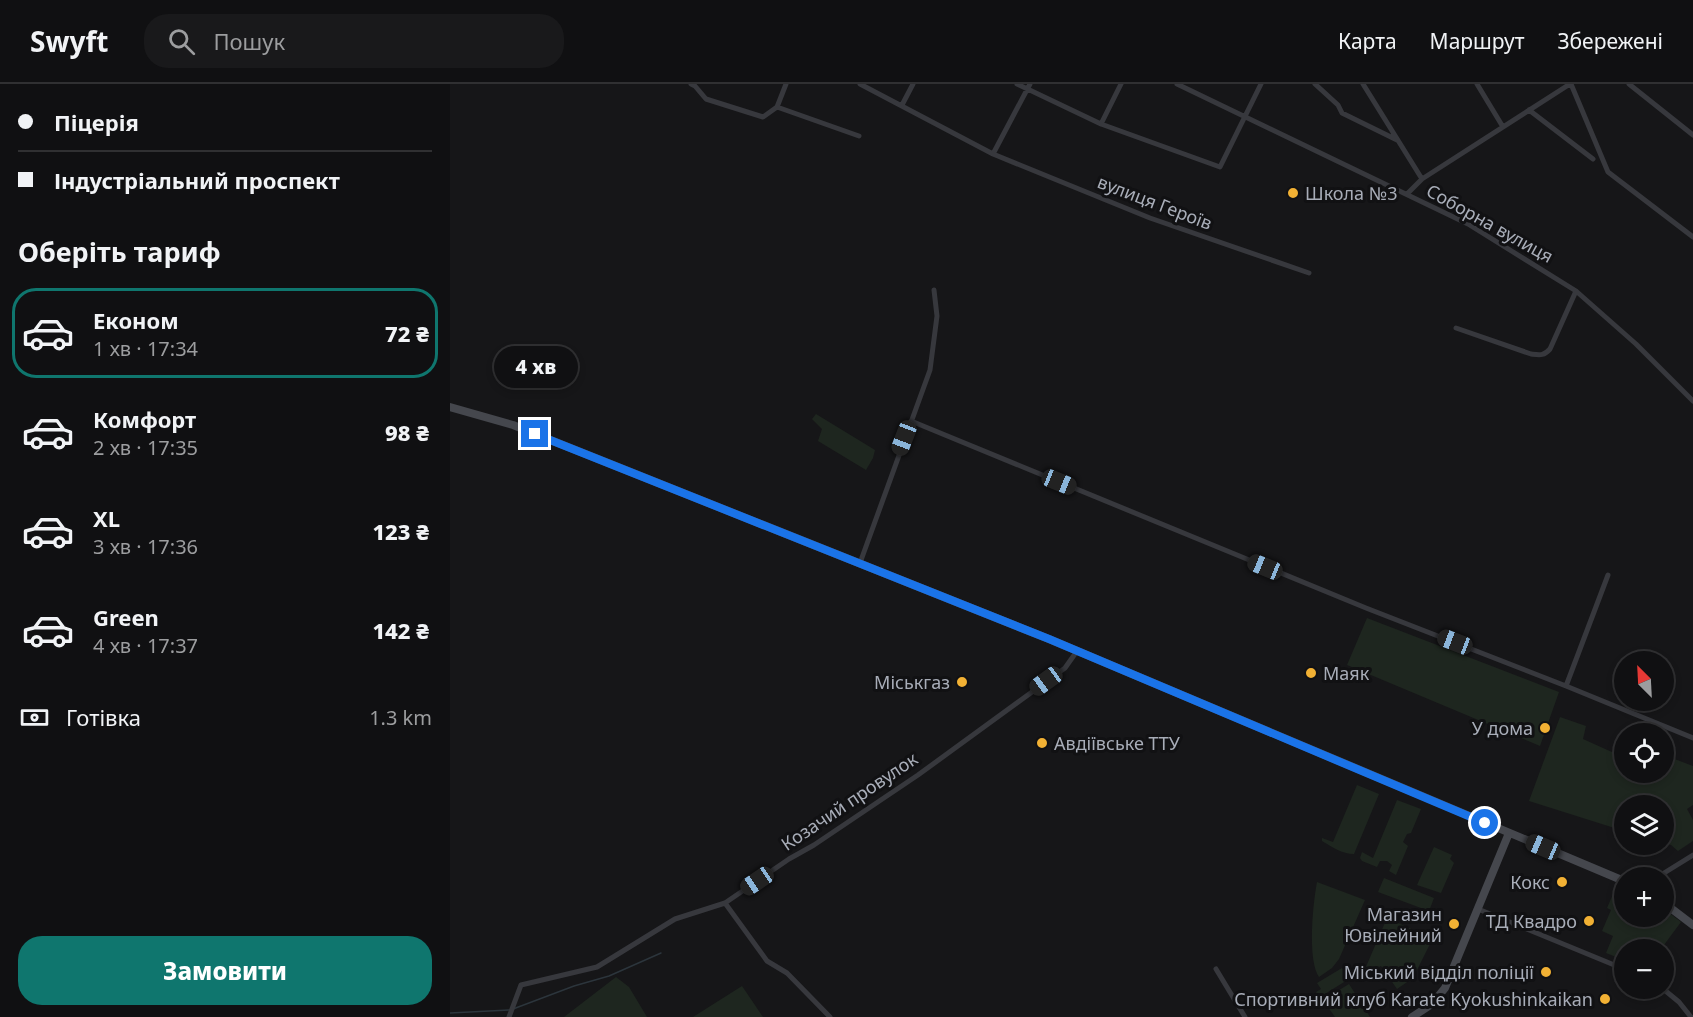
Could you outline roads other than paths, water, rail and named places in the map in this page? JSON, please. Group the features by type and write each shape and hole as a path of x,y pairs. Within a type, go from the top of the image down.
{"street":[{"path":"691,84 706,99 763,117 777,107 786,84"},
{"name":"вулиця Героїв","path":"860,84 993,154 1150,218 1310,273"},
{"path":"902,105 913,84"},
{"path":"1017,84 1029,87 1101,124 1220,167 1261,84"},
{"path":"1101,124 1121,84"},
{"name":"Соборна вулиця","path":"1177,84 1468,224 1576,291 1636,344 1693,401"},
{"path":"1315,84 1338,105 1342,113 1398,141"},
{"path":"1363,84 1422,180"},
{"path":"1477,84 1503,127"},
{"path":"1407,194 1422,180 1570,84 1608,172 1693,237"},
{"path":"1629,84 1693,135"},
{"path":"993,154 1029,87"},
{"path":"777,107 859,136"},
{"path":"1529,110 1593,159"},
{"path":"860,563 930,370 937,316 934,290"},
{"path":"1456,328 1541,356 1550,349 1576,291"},
{"path":"450,407 513,425 860,563 1077,651 1614,877"},
{"path":"911,421 1366,608 1693,738"},
{"path":"1566,686 1608,575"},
{"name":"Козачий провулок","path":"508,1017 521,985 597,967 675,919 725,903 918,775 1065,668 1077,651"},
{"path":"1412,1017 1432,1004 1445,988 1509,833"},
{"path":"1674,867 1693,855"},
{"path":"725,903 767,961 787,973 830,1017"},
{"path":"1478,909 1614,965"},
{"path":"1674,911 1693,925"},
{"path":"1216,969 1245,1017"},
{"path":"1674,998 1691,1017"}],"waterway":[{"path":"513,1009 574,986 609,976 661,953"},
{"path":"450,1013 509,1010"}],"place":[{"name":"Школа №3","path":"1293,193"},
{"name":"Маяк","path":"1311,673"},
{"name":"Міськгаз","path":"962,682"},
{"name":"У дома","path":"1545,728"},
{"name":"Авдіївське ТТУ","path":"1042,743"},
{"name":"Кокс","path":"1562,882"},
{"name":"ТД Квадро","path":"1589,921"},
{"name":"Магазин Ювілейний","path":"1454,924"},
{"name":"Міський відділ поліції","path":"1546,972"},
{"name":"Спортивний клуб Karate Kyokushinkaikan","path":"1605,999"}]}
